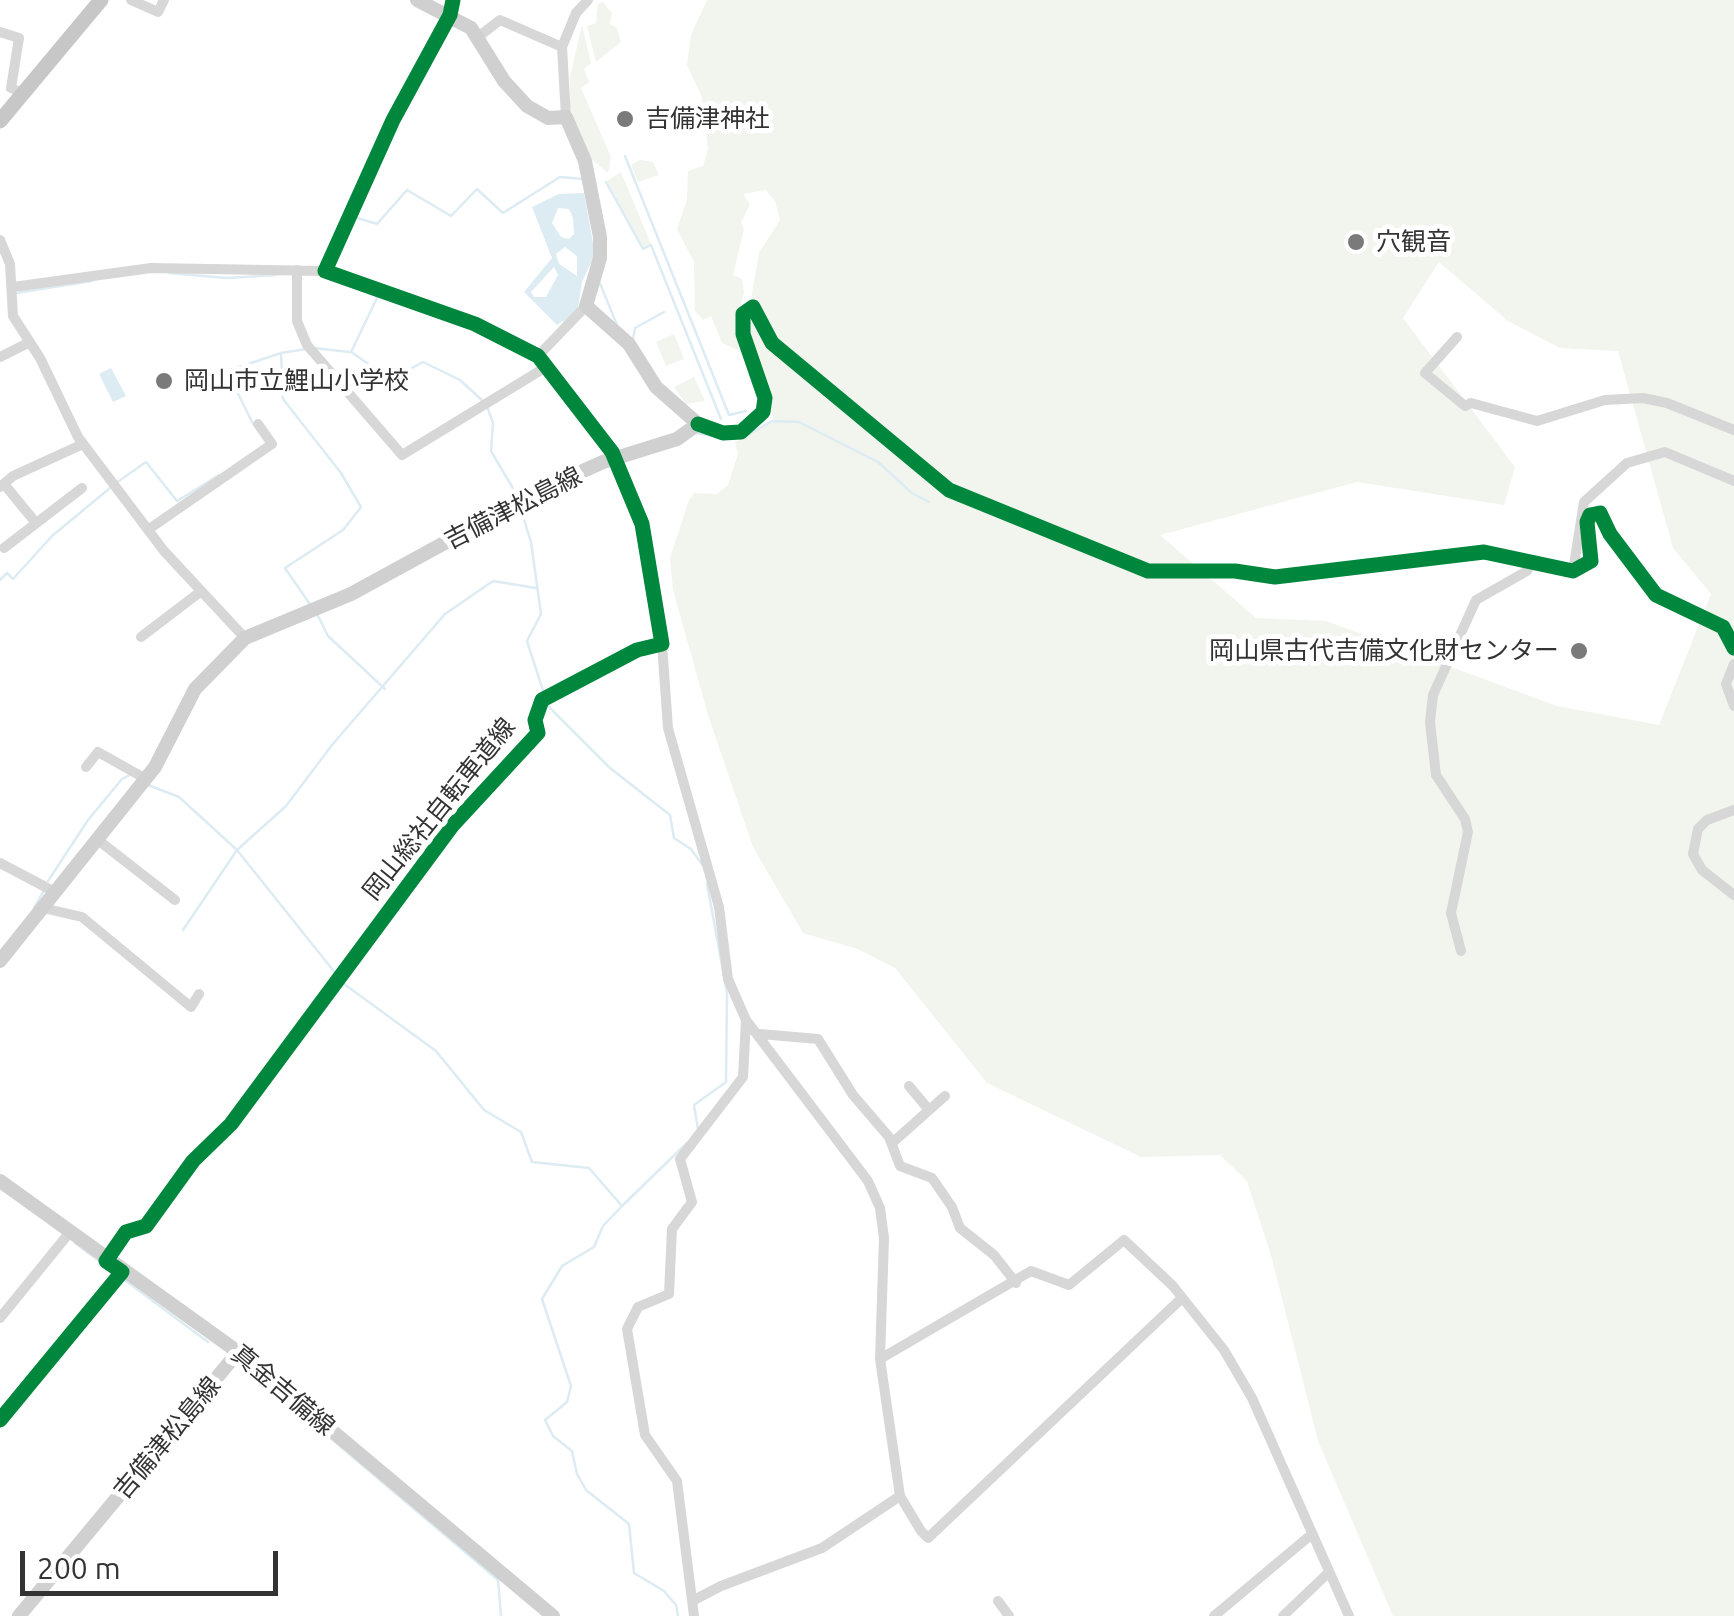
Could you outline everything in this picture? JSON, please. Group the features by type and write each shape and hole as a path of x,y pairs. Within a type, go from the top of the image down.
{"highway":[{"path":"0,121 97,1"}],"main road":[{"path":"417,0 462,21 478,37 504,81 526,106 548,118 566,117 585,161 600,237 600,258 586,306 634,350 656,387 698,424"},
{"path":"326,271 475,324 542,362 614,458 642,524 662,644"},
{"name":"吉備津松島線","path":"3,952 146,779 195,689 245,638 352,594 518,502 614,458 677,438 698,424"},
{"name":"真金吉備線","path":"0,1182 238,1352 553,1616"},
{"name":"吉備津松島線","path":"19,1616 238,1352"}],"street":[{"path":"131,0 158,12 164,0"},
{"path":"566,117 562,47 576,13 587,0"},
{"path":"478,37 500,20 562,47"},
{"path":"0,32 19,38 10,88 24,93"},
{"path":"0,240 13,287 10,308 82,444 200,592 245,638"},
{"path":"13,287 150,268 326,271"},
{"path":"297,270 297,321 307,345 402,455 542,362 586,306"},
{"path":"698,424 715,431 741,432 762,412 765,398 743,334 743,314 753,307 772,343 949,490 1148,570 1235,571 1275,577 1484,552 1572,571 1590,561 1587,522 1590,515 1600,513 1610,534 1656,595 1723,627 1734,648"},
{"path":"1457,337 1425,374 1465,406 1471,403 1537,422 1605,400 1644,398 1734,430"},
{"path":"0,357 30,342"},
{"path":"149,528 272,444 258,424"},
{"path":"36,523 2,486 82,444"},
{"path":"1572,571 1584,502 1640,456 1665,452 1734,481"},
{"path":"4,548 82,488"},
{"path":"1461,951 1451,913 1468,832 1465,819 1436,776 1430,722 1433,695 1476,600 1527,571 1532,561"},
{"path":"141,637 200,592"},
{"path":"662,644 666,714 674,760 716,895 728,979 746,1020 877,1198 884,1238 880,1359 900,1496 928,1538 1182,1298"},
{"path":"1734,664 1726,684 1734,706"},
{"path":"86,767 98,752 146,779"},
{"path":"1734,810 1706,820 1698,829 1693,854 1702,870 1734,895"},
{"path":"98,840 174,900"},
{"path":"0,863 55,892"},
{"path":"42,908 82,917 190,1007 199,994"},
{"path":"160,983 170,971"},
{"path":"694,1616 681,1534 678,1481 645,1435 627,1329 638,1307 670,1294 672,1229 692,1202 680,1159 743,1077 746,1020"},
{"path":"757,1034 818,1039 853,1095 892,1143 900,1166 932,1178 952,1207 960,1228 994,1255 1016,1283"},
{"path":"909,1086 929,1110"},
{"path":"892,1143 945,1096"},
{"path":"0,1318 70,1232"},
{"path":"880,1359 1032,1271 1055,1284 1068,1285 1124,1240 1182,1298 1224,1350 1252,1398 1348,1616"},
{"path":"694,1600 720,1586 822,1548 900,1496"},
{"path":"1223,1614 1312,1534"},
{"path":"1283,1616 1328,1573"},
{"path":"998,1601 1010,1616"}],"shaded area":[{"path":"707,0 1734,0 1734,1616 1393,1616 1318,1441 1271,1255 1247,1181 1220,1155 1141,1157 987,1083 895,968 858,949 803,933 753,847 708,715 673,590 670,558 689,500 694,493 717,494 728,485 738,454 735,442 774,421 747,321 759,253 780,220 775,201 766,190 743,194 750,204 741,223 744,229 733,275 742,279 744,292 738,317 740,351 722,343 711,316 703,320 695,311 694,262 677,229 687,200 688,171 703,166 708,149 702,97 687,65 691,35","holes":["1439,262 1508,321 1560,348 1618,351 1673,548 1711,594 1659,725 1557,706 1326,621 1256,618 1160,535 1357,482 1504,505 1515,467 1403,318"]},
{"path":"603,2 612,13 610,24 617,28 621,42 596,62 587,26 596,23 598,4"},
{"path":"582,25 591,63 584,69 589,82 581,88 611,157 608,173 592,160 570,108 570,77"},
{"path":"640,160 653,162 659,175 638,182 631,165"},
{"path":"621,172 651,244 643,248 607,181"},
{"path":"584,193 595,254 582,282 578,308 567,324 562,321 557,325 524,292 552,258 532,207 559,194","holes":["558,208 569,209 573,218 574,234 569,239 561,237 552,223","565,247 577,256 577,276 559,264 556,254","554,267 558,275 546,297 534,297 531,292"]},
{"path":"674,334 684,359 666,366 656,342"},
{"path":"111,368 126,396 113,402 99,374"},
{"path":"694,377 705,401 686,404 674,387"}],"waterway":[{"path":"625,156 729,415 746,411"},
{"path":"351,216 377,224 407,190 451,216 477,189 503,213 560,177 583,179"},
{"path":"606,182 643,249 651,245 721,419"},
{"path":"169,273 227,278 276,275"},
{"path":"16,293 92,281"},
{"path":"599,281 617,325"},
{"path":"375,294 377,298 351,352 370,365 401,374 423,362 460,380 484,402"},
{"path":"633,339 635,328 664,312"},
{"path":"314,348 349,352"},
{"path":"306,349 281,353 283,399 341,473 361,507 343,530 285,568 309,603"},
{"path":"253,424 227,371 281,353"},
{"path":"488,409 493,423 491,451 518,497"},
{"path":"729,438 748,435 772,421 799,422 878,462 912,493 929,502"},
{"path":"695,433 716,436"},
{"path":"116,483 146,462 177,501 219,475"},
{"path":"0,580 7,573 13,579 52,536 110,488"},
{"path":"521,510 531,542 541,614 527,641 548,706 610,768 670,815 674,838 691,849 703,866"},
{"path":"183,930 237,850 286,806 332,745 445,614 493,581 536,588"},
{"path":"318,616 328,636 385,689"},
{"path":"48,881 88,820 122,779 130,775"},
{"path":"148,785 179,797 237,850 344,984 436,1051 484,1110 521,1132 532,1162 589,1168 622,1206 603,1226 594,1247 562,1266 542,1299 571,1386 567,1402 545,1420 553,1436 572,1451 577,1474 586,1490 629,1524 634,1573 664,1591 676,1605 678,1616"},
{"path":"698,1129 694,1105 726,1082 727,993 707,884"},
{"path":"34,908 45,889"},
{"path":"622,1206 687,1143"},
{"path":"75,1243 208,1342"},
{"path":"250,1373 291,1412 315,1425 498,1580 501,1616"}],"cycle path":[{"name":"岡山総社自転車道線","path":"0,1420 122,1272 106,1261 126,1232 146,1226 193,1161 231,1124 452,826 538,733 535,720 542,700 637,650 662,644 642,524 612,452 538,356 475,324 325,271 393,120 450,15 453,0"},
{"path":"698,424 723,433 741,432 763,412 765,398 743,334 743,314 753,307 772,343 949,490 1148,571 1235,571 1275,577 1484,552 1573,571 1591,561 1587,522 1590,515 1600,513 1610,534 1656,595 1723,627 1734,648"}],"place":[{"name":"吉備津神社","path":"625,119"},
{"name":"穴観音","path":"1356,242"},
{"name":"岡山市立鯉山小学校","path":"164,381"},
{"name":"岡山県古代吉備文化財センター","path":"1579,651"}]}
